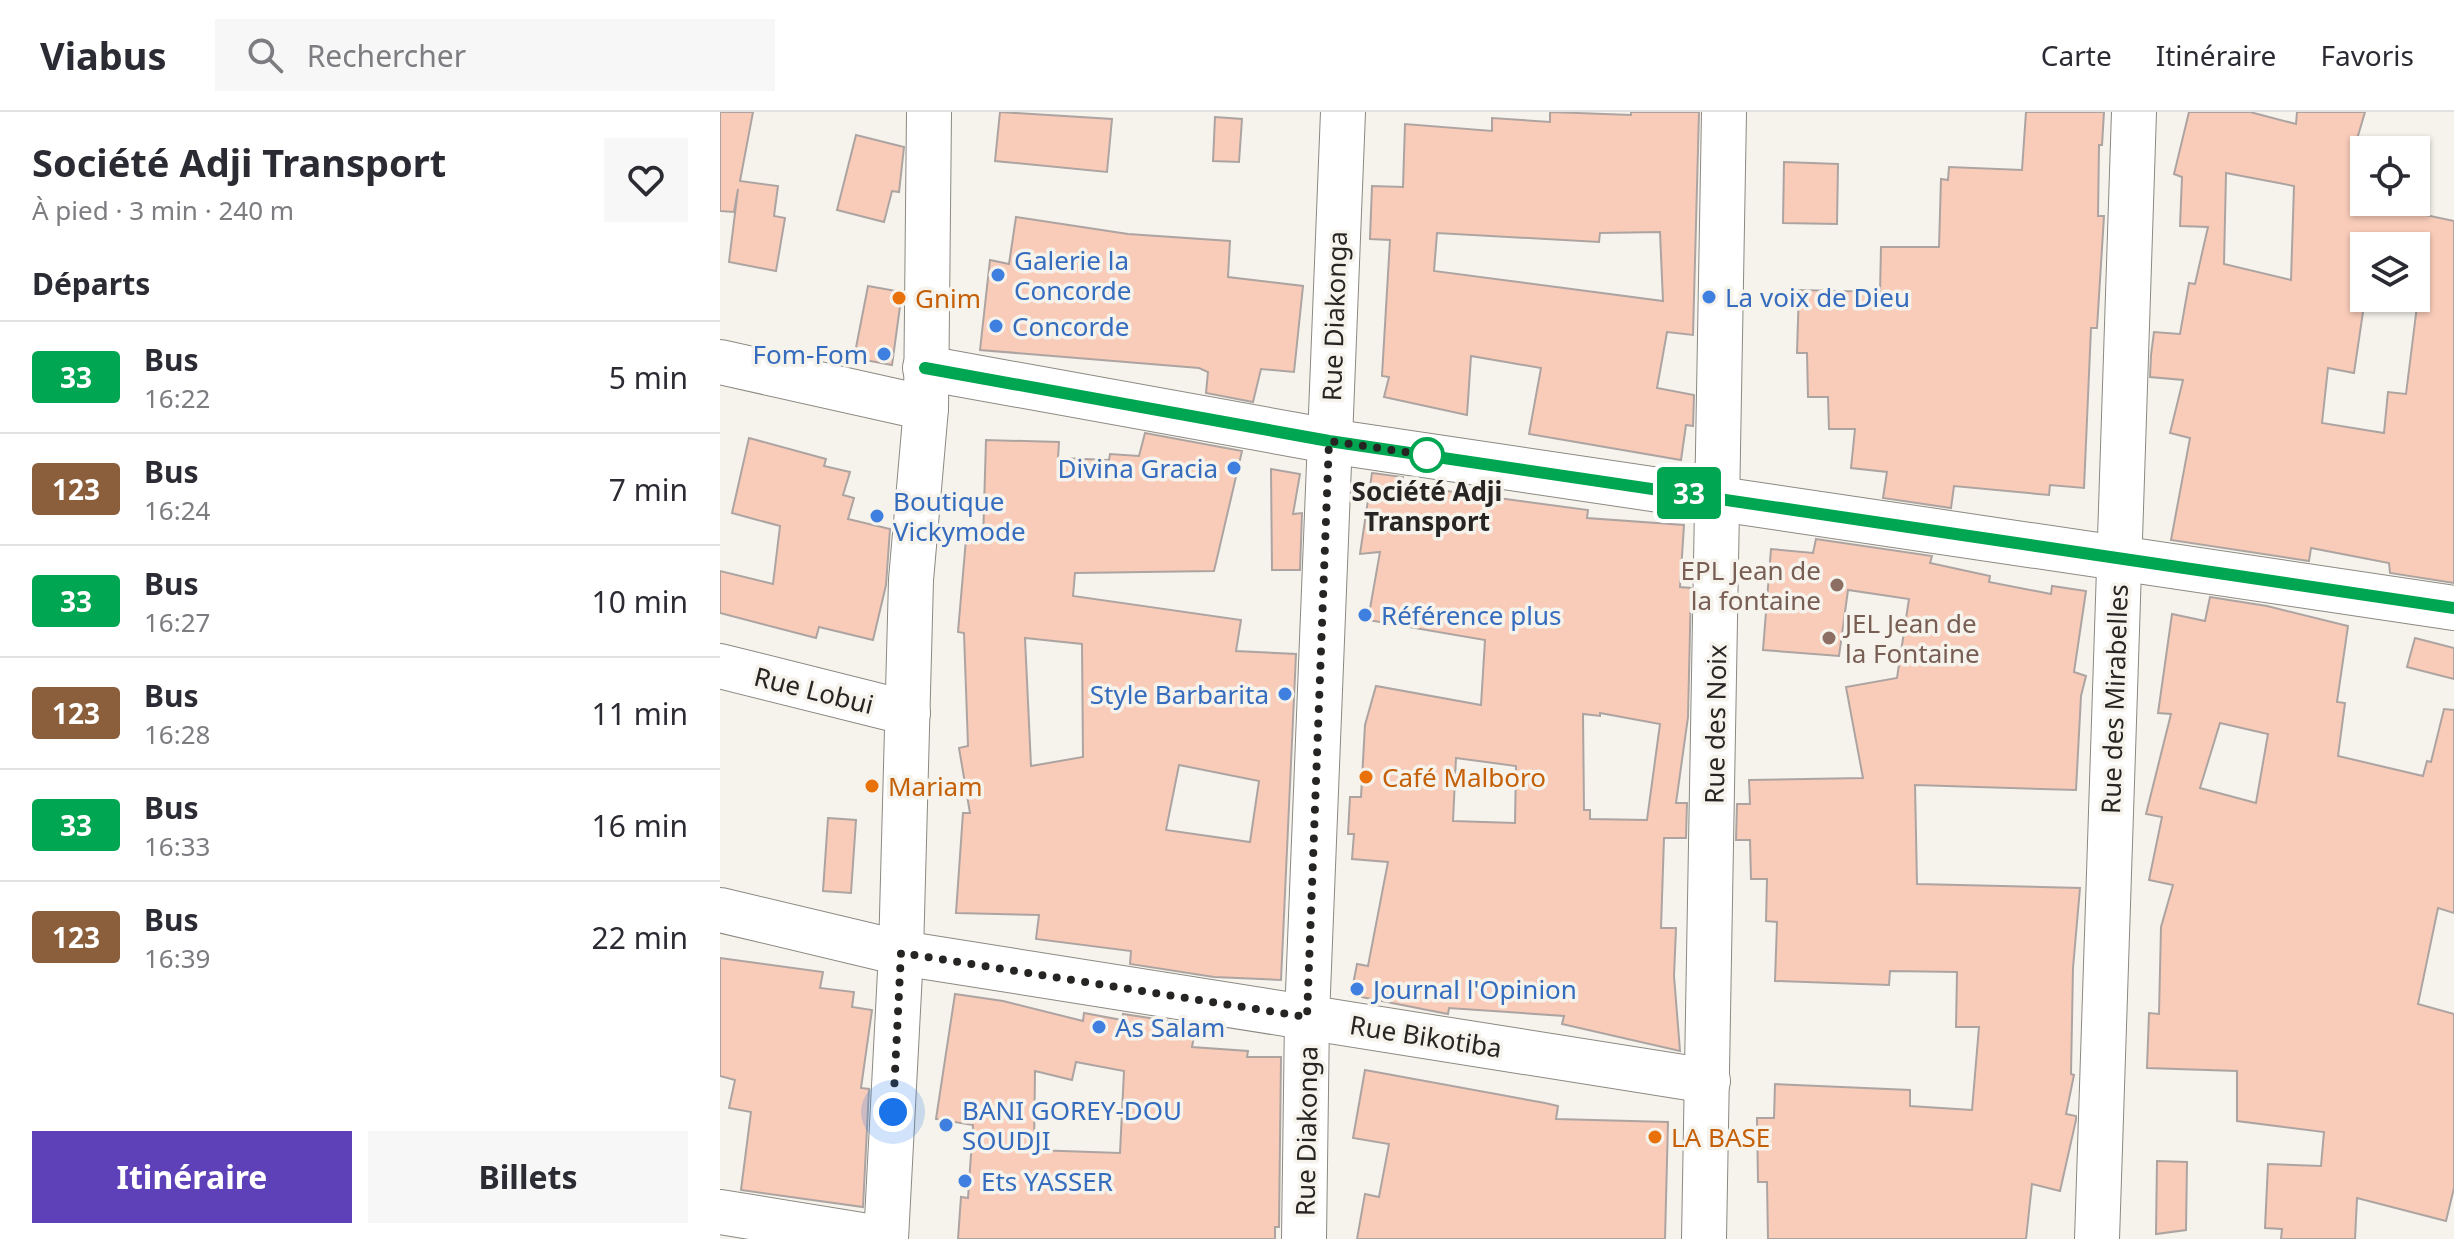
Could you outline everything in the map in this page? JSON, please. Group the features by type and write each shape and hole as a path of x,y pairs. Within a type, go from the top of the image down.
{"street":[{"path":"720,1212 886,1239 901,953 911,580 925,388 929,112"},
{"name":"Rue Diakonga","path":"1304,1239 1307,1017 1343,112"},
{"name":"Rue des Noix","path":"1704,1239 1724,112"},
{"name":"Rue des Mirabelles","path":"2097,1239 2134,112"},
{"path":"720,362 1329,441 1719,497 2119,561 2454,608"},
{"name":"Rue Lobui","path":"720,666 908,713"},
{"name":"Rue Bikotiba","path":"720,910 901,953 1708,1081"}],"building":[{"path":"720,112 753,112 740,181 778,186 774,216 785,218 776,271 729,262 738,189 734,212 720,211"},
{"path":"1000,112 1112,119 1107,172 995,161"},
{"path":"1550,112 1631,115 1631,112 1699,112 1693,335 1667,332 1657,388 1694,395 1693,426 1686,425 1681,460 1529,434 1541,368 1471,356 1467,415 1384,397 1389,377 1382,376 1390,240 1370,239 1372,186 1403,187 1405,124 1492,131 1492,118 1550,122","holes":["1660,232 1663,301 1434,271 1437,233 1599,242 1600,233"]},
{"path":"2026,112 2104,112 2102,145 2099,145 2098,216 2104,216 2097,328 2091,328 2084,488 2050,485 2049,495 1954,486 1951,508 1883,498 1887,472 1851,468 1855,429 1829,429 1828,397 1808,397 1807,353 1797,353 1799,290 1880,292 1881,247 1939,247 1941,179 1948,180 1949,167 2022,170"},
{"path":"2189,112 2250,112 2296,124 2297,112 2365,112 2358,136 2350,136 2350,216 2430,216 2454,221 2454,583 2390,573 2389,563 2311,548 2309,561 2171,540 2190,438 2170,433 2183,380 2150,377 2151,355 2154,332 2180,334 2189,283 2195,284 2208,227 2180,226 2182,177 2174,174","holes":["2226,173 2294,186 2291,280 2224,264","2350,232 2430,232 2430,312 2416,312 2406,394 2388,392 2384,433 2322,423 2328,368 2354,373 2363,312 2350,312"]},
{"path":"1215,117 1242,119 1239,162 1213,161"},
{"path":"856,135 904,147 899,192 892,191 884,222 837,210"},
{"path":"1784,162 1838,164 1837,224 1783,223"},
{"path":"1016,217 1128,234 1230,241 1228,277 1303,286 1294,372 1261,369 1253,402 1206,393 1208,372 1199,368 980,350 990,260 1009,264"},
{"path":"868,286 902,292 892,365 854,358"},
{"path":"1145,433 1242,451 1214,571 1075,573 1073,596 1241,620 1236,651 1296,654 1281,980 1214,977 1130,964 1131,951 1036,939 1039,915 956,913 963,813 970,813 959,748 968,746 964,633 958,632 966,539 983,541 986,440 1059,442 1058,458 1109,460 1110,454 1139,456","holes":["1025,638 1082,644 1083,757 1031,766","1179,765 1259,781 1250,842 1166,830"]},
{"path":"749,438 826,459 824,466 850,472 843,495 854,498 848,519 890,529 886,585 873,640 819,627 816,638 720,613 720,571 773,584 780,526 732,513"},
{"path":"1271,469 1300,474 1293,514 1302,513 1300,570 1272,570"},
{"path":"1372,473 1403,477 1402,484 1588,510 1587,518 1684,525 1680,587 1691,588 1688,717 1676,803 1687,803 1686,838 1664,838 1661,928 1676,928 1674,976 1680,1051 1562,1024 1564,1016 1449,1008 1448,1014 1351,995 1357,964 1368,966 1388,862 1352,859 1354,834 1348,834 1350,797 1361,797 1365,725 1376,686 1481,705 1485,640 1368,620 1380,552 1360,554","holes":["1600,713 1660,724 1647,820 1590,819 1590,810 1584,810 1583,714 1600,716","1456,758 1516,766 1515,823 1453,821"]},
{"path":"1816,539 1932,556 1930,563 1990,576 1989,582 2051,594 2052,586 2086,591 2074,672 2086,676 2081,696 2076,790 1915,785 1917,884 2080,888 2073,968 2071,1074 2074,1075 2066,1114 2076,1116 2076,1120 2060,1191 2032,1184 2026,1239 1768,1239 1767,1182 1758,1182 1757,1118 1774,1118 1775,1084 1910,1090 1910,1106 1972,1110 1979,1027 1956,1027 1957,972 1890,971 1889,985 1775,981 1777,922 1766,921 1767,879 1751,879 1750,840 1736,840 1737,804 1750,804 1749,780 1863,778 1846,687 1897,678 1909,599 1848,590 1839,656 1763,650 1771,549 1813,553"},
{"path":"2210,597 2267,606 2348,626 2337,702 2345,703 2338,756 2423,776 2427,761 2431,762 2444,709 2454,710 2454,913 2438,908 2418,1004 2454,1014 2454,1188 2446,1221 2357,1198 2355,1239 2281,1239 2282,1229 2265,1228 2268,1164 2321,1166 2324,1132 2237,1121 2237,1071 2147,1068 2149,1013 2159,1014 2161,927 2173,885 2149,880 2162,817 2146,814 2171,714 2158,713 2172,614 2205,621","holes":["2220,723 2268,734 2256,803 2200,788"]},
{"path":"2415,638 2454,648 2454,679 2407,667"},
{"path":"828,818 856,820 851,893 823,891"},
{"path":"720,958 823,972 820,988 854,992 852,1007 872,1010 861,1088 869,1089 863,1207 741,1190 751,1112 729,1108 735,1080 720,1076"},
{"path":"955,994 1003,1001 1083,1021 1084,1013 1122,1020 1123,1014 1196,1025 1192,1047 1248,1051 1247,1057 1281,1057 1279,1227 1275,1227 1275,1239 958,1239 961,1197 968,1198 973,1125 936,1119","holes":["1076,1062 1124,1071 1120,1153 1034,1150 1035,1071 1072,1080"]},
{"path":"1365,1070 1558,1106 1556,1119 1668,1122 1665,1239 1357,1239 1365,1194 1379,1197 1389,1144 1353,1138"},
{"path":"2157,1161 2187,1162 2186,1230 2156,1234"}],"bus line":[{"name":"33","path":"925,368 1329,441 1719,497 2119,561 2454,608"}],"place":[{"name":"Galerie la Concorde","path":"998,275"},
{"name":"La voix de Dieu","path":"1709,297"},
{"name":"Gnim","path":"899,298"},
{"name":"Concorde","path":"996,326"},
{"name":"Fom-Fom","path":"884,354"},
{"name":"Société Adji Transport","path":"1427,455"},
{"name":"Divina Gracia","path":"1234,468"},
{"name":"Boutique Vickymode","path":"877,516"},
{"name":"EPL Jean de la fontaine","path":"1837,585"},
{"name":"Référence plus","path":"1365,615"},
{"name":"JEL Jean de la Fontaine","path":"1829,638"},
{"name":"Style Barbarita","path":"1285,694"},
{"name":"Café Malboro","path":"1366,777"},
{"name":"Mariam","path":"872,786"},
{"name":"Journal l'Opinion","path":"1357,989"},
{"name":"As Salam","path":"1099,1027"},
{"name":"BANI GOREY-DOU SOUDJI","path":"946,1125"},
{"name":"LA BASE","path":"1655,1137"},
{"name":"Ets YASSER","path":"965,1181"}],"route":[{"path":"893,1112 901,953 1307,1017 1329,441 1427,455"}]}
